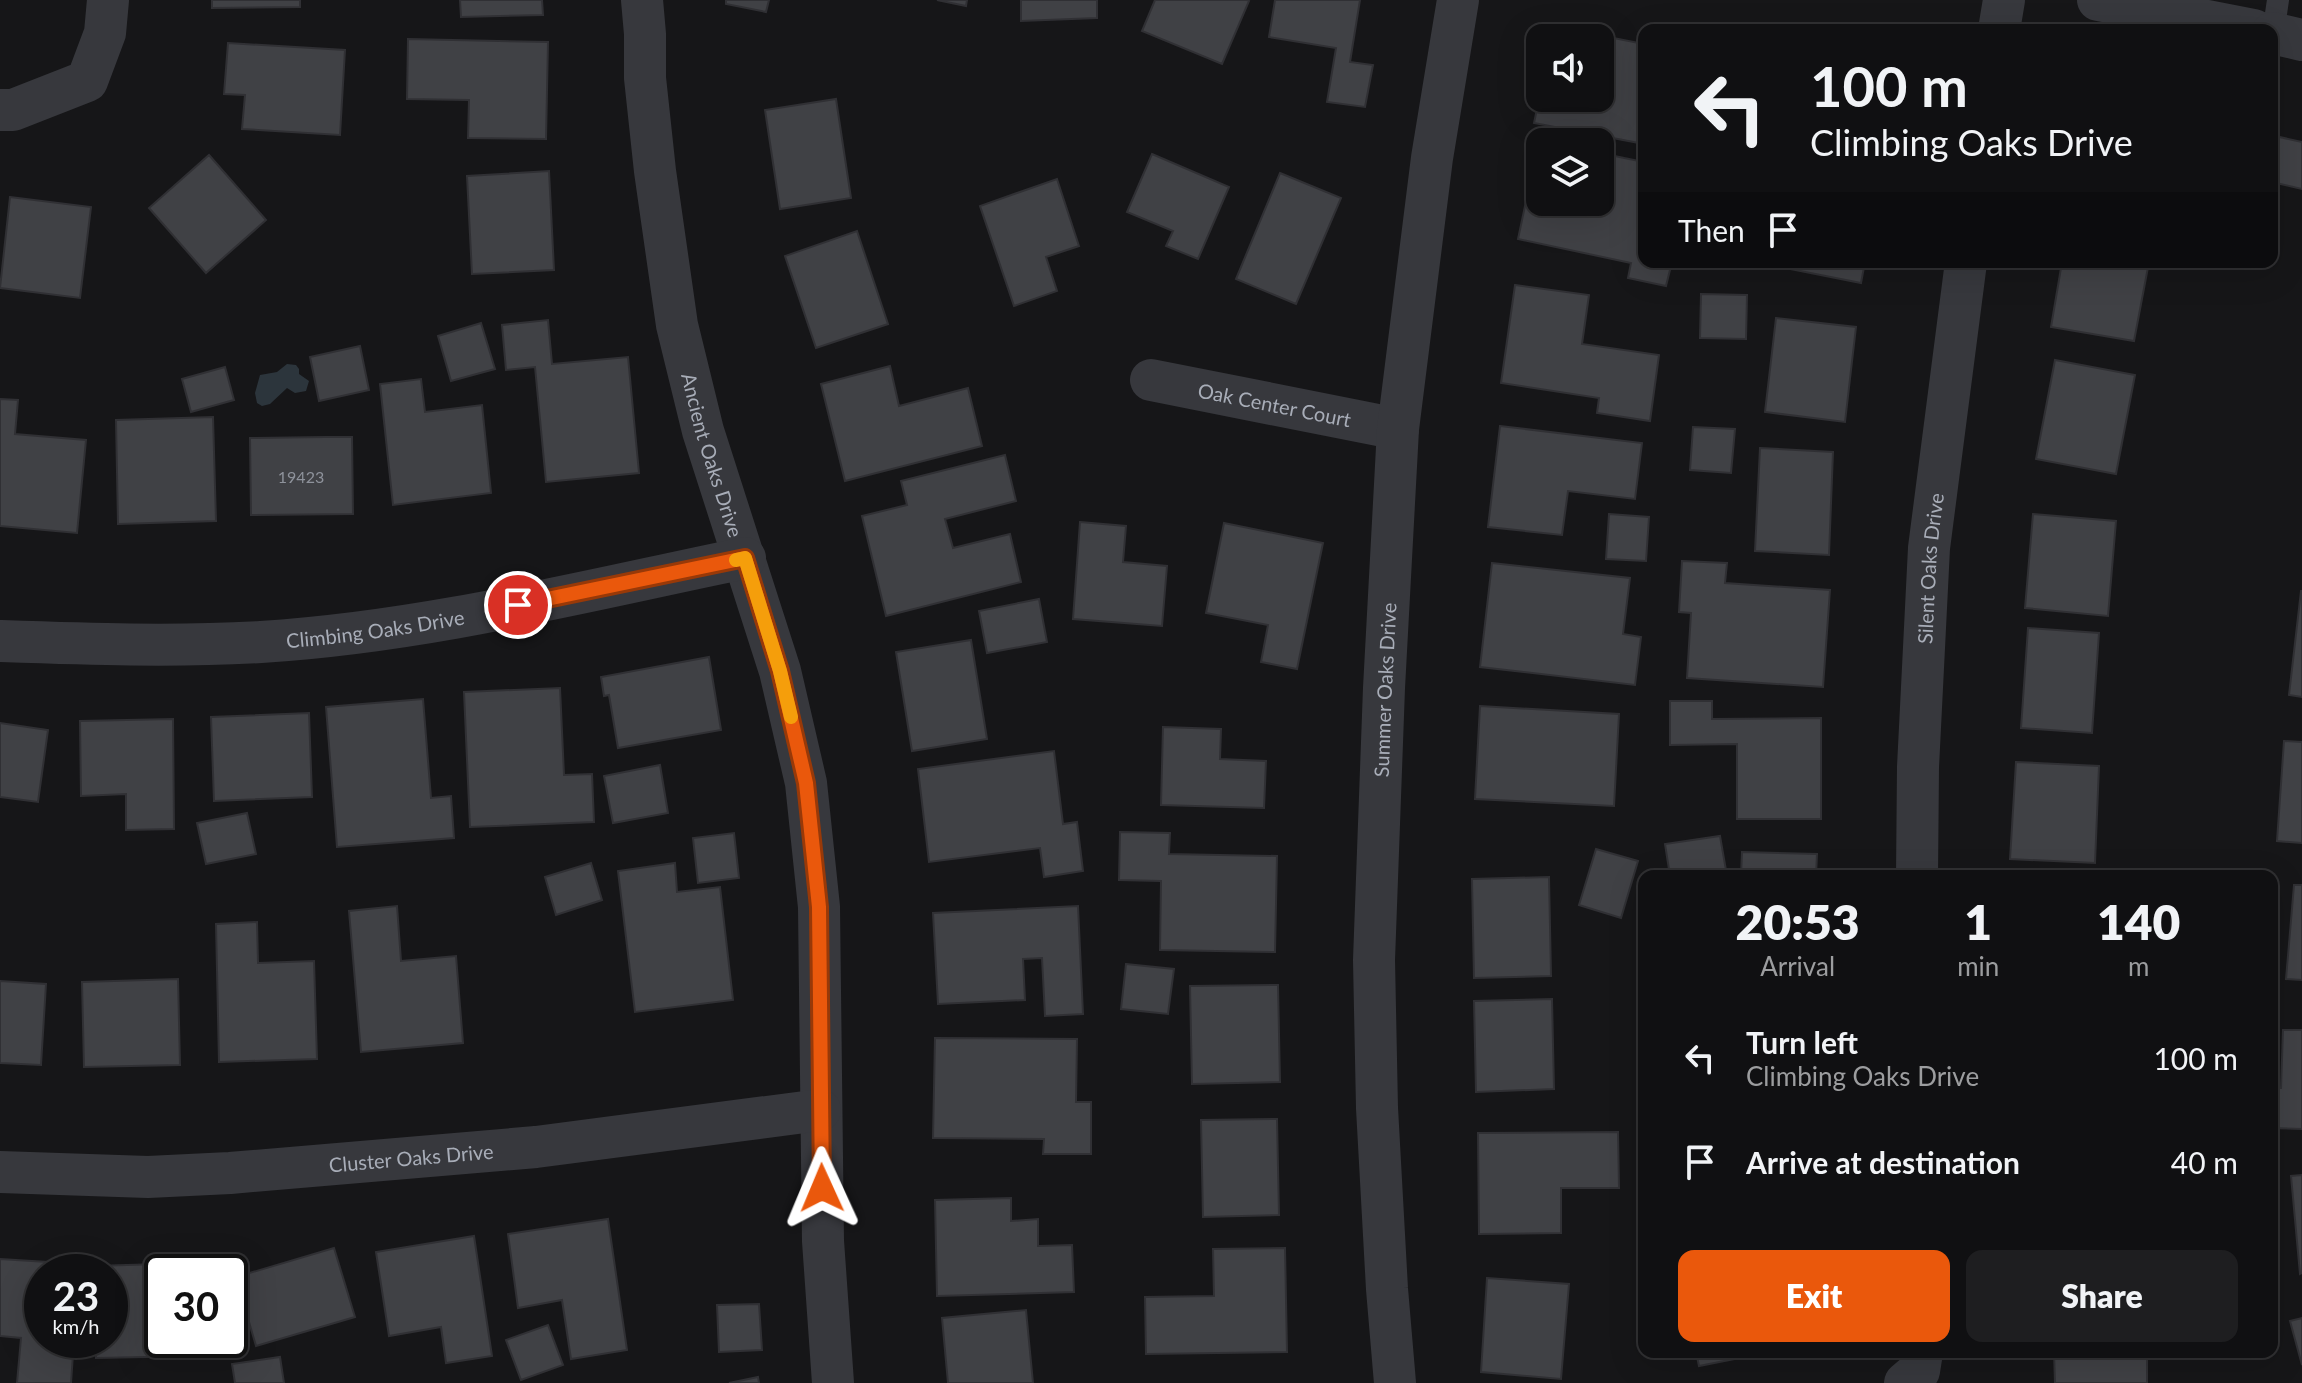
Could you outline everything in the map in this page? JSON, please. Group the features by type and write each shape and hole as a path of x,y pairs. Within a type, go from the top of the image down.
{"street":[{"path":"0,110 13,110 87,81 105,33 108,0"},
{"name":"Ancient Oaks Drive","path":"642,0 645,78 655,171 677,325 703,431 780,671 806,783 819,907 823,1241 833,1383"},
{"name":"Summer Oaks Drive","path":"1395,1383 1377,1108 1374,960 1384,688 1398,429 1432,158 1458,0"},
{"path":"2000,24 2004,0"},
{"path":"2098,0 2223,24"},
{"path":"2278,35 2302,40"},
{"name":"Silent Oaks Drive","path":"1917,870 1918,767 1929,548 1965,268"},
{"name":"Oak Center Court","path":"1151,380 1398,429"},
{"name":"Climbing Oaks Drive","path":"0,641 149,646 263,641 362,631 490,611 745,558"},
{"name":"Cluster Oaks Drive","path":"0,1172 148,1177 230,1173 536,1147 820,1110"}],"lane":[{"path":"2274,24 2278,0"}],"shaded area":[{"path":"287,364 296,365 299,374 309,381 306,391 295,393 287,388 270,404 262,406 257,403 255,393 260,375 277,372"}],"building":[{"path":"212,0 300,0 300,7 212,8"},
{"path":"460,0 542,0 543,15 461,17"},
{"path":"726,0 769,0 766,12 726,4"},
{"path":"937,0 967,0 966,6"},
{"path":"1021,0 1097,0 1097,18 1021,21"},
{"path":"1155,0 1249,1 1222,64 1142,31"},
{"path":"1275,0 1360,0 1350,62 1373,65 1365,107 1327,102 1336,48 1269,37"},
{"path":"1614,38 1638,43 1638,143 1614,138 1614,128 1560,128 1534,123 1536,112 1614,112"},
{"path":"408,39 548,42 546,139 468,138 469,100 407,99"},
{"path":"228,43 345,50 340,135 242,129 245,95 224,94"},
{"path":"836,99 851,198 780,209 765,110"},
{"path":"2278,137 2302,142 2302,189 2278,183"},
{"path":"1152,154 1229,187 1198,259 1166,246 1173,231 1127,212"},
{"path":"209,155 266,220 206,273 149,208"},
{"path":"1614,156 1638,161 1638,268 1670,268 1666,286 1628,278 1631,263 1518,239 1526,201 1526,216 1614,216"},
{"path":"549,171 554,270 472,274 467,176"},
{"path":"1280,173 1341,198 1296,304 1236,279"},
{"path":"1057,179 1079,246 1046,257 1057,291 1014,306 980,206"},
{"path":"10,197 91,207 80,298 0,288"},
{"path":"857,231 888,324 816,348 785,256"},
{"path":"1785,268 1864,268 1861,283"},
{"path":"2061,268 2148,268 2134,341 2051,327"},
{"path":"1515,285 1589,295 1582,344 1659,355 1650,421 1597,413 1599,398 1501,383"},
{"path":"1701,294 1747,295 1746,339 1700,338"},
{"path":"1776,318 1856,327 1845,422 1765,412"},
{"path":"548,320 552,364 628,357 639,473 546,482 535,367 506,370 502,325"},
{"path":"481,323 495,369 451,381 438,336"},
{"path":"360,346 369,390 319,401 310,357"},
{"path":"2055,360 2135,375 2116,474 2036,459"},
{"path":"890,366 899,406 968,388 982,446 845,481 821,384"},
{"path":"225,367 234,400 191,412 182,379"},
{"path":"421,379 425,412 482,405 491,493 393,505 380,384"},
{"path":"0,399 18,400 15,434 86,440 77,533 0,526"},
{"path":"213,417 216,521 118,524 116,420"},
{"path":"1500,426 1642,443 1635,499 1568,491 1562,535 1488,527"},
{"path":"1693,427 1735,429 1731,473 1690,470"},
{"path":"352,437 353,514 251,515 250,438"},
{"path":"1760,448 1833,452 1829,555 1755,551"},
{"path":"1005,455 1016,501 945,519 953,548 1010,534 1021,582 886,616 862,516 907,505 901,481"},
{"path":"1609,514 1649,517 1646,561 1606,559"},
{"path":"2033,514 2116,521 2108,616 2025,608"},
{"path":"1080,522 1126,526 1123,562 1167,566 1162,626 1073,619"},
{"path":"1224,523 1323,543 1297,669 1261,662 1268,625 1206,613"},
{"path":"1682,561 1727,563 1725,583 1830,590 1823,687 1687,678 1691,613 1679,612"},
{"path":"1492,563 1630,578 1623,634 1641,637 1635,685 1480,667"},
{"path":"2302,591 2302,697 2289,695"},
{"path":"1039,599 1047,642 987,653 979,611"},
{"path":"2028,628 2099,633 2092,733 2021,728"},
{"path":"971,640 987,739 912,751 896,652"},
{"path":"709,657 721,730 618,748 609,695 604,696 601,677"},
{"path":"560,688 564,775 592,774 594,822 470,827 464,692"},
{"path":"423,699 431,798 451,796 454,838 337,847 326,707"},
{"path":"1670,701 1712,701 1712,719 1821,718 1821,819 1737,819 1737,744 1670,745"},
{"path":"1480,706 1619,714 1614,806 1475,799"},
{"path":"309,713 312,797 214,801 211,717"},
{"path":"173,719 174,829 126,830 126,794 81,796 80,721"},
{"path":"0,723 48,730 38,802 0,797"},
{"path":"1163,727 1221,729 1220,759 1266,761 1264,808 1161,805"},
{"path":"2284,741 2302,742 2302,843 2277,841"},
{"path":"1054,751 1063,824 1077,822 1083,871 1044,877 1040,848 929,862 918,769"},
{"path":"2016,762 2099,766 2095,863 2010,859"},
{"path":"660,765 668,813 613,823 604,776"},
{"path":"247,813 256,854 206,864 197,823"},
{"path":"1120,832 1170,833 1169,854 1277,856 1275,952 1160,950 1161,881 1119,880"},
{"path":"734,833 739,878 698,883 693,838"},
{"path":"1720,836 1726,870 1669,870 1665,844"},
{"path":"1596,849 1638,861 1621,918 1579,905"},
{"path":"1742,852 1817,854 1816,870 1741,870"},
{"path":"591,863 602,900 556,915 545,877"},
{"path":"675,863 677,892 720,887 733,1000 635,1012 618,871"},
{"path":"1549,877 1551,976 1474,978 1472,879"},
{"path":"2294,885 2302,885 2302,980 2286,979"},
{"path":"397,906 401,961 456,956 463,1043 361,1052 349,911"},
{"path":"1078,906 1083,1014 1045,1016 1042,958 1023,959 1025,1000 938,1004 933,913"},
{"path":"257,922 258,963 314,961 317,1059 219,1062 216,924"},
{"path":"1126,964 1174,969 1168,1014 1121,1009"},
{"path":"178,979 180,1065 84,1067 82,982"},
{"path":"0,981 46,984 41,1065 0,1063"},
{"path":"1278,985 1280,1082 1192,1084 1190,986"},
{"path":"1552,999 1554,1089 1476,1092 1474,1001"},
{"path":"2283,1030 2302,1030 2302,1129 2278,1128 2278,1088 2281,1088"},
{"path":"935,1038 1077,1039 1076,1102 1091,1102 1091,1154 1043,1154 1044,1139 933,1138"},
{"path":"1277,1119 1279,1215 1203,1217 1201,1120"},
{"path":"1618,1132 1619,1188 1561,1188 1561,1233 1479,1234 1478,1133"},
{"path":"2302,1175 2302,1273 2300,1274 2291,1176"},
{"path":"1011,1198 1011,1221 1038,1219 1038,1246 1072,1245 1074,1292 937,1296 935,1200"},
{"path":"608,1219 627,1350 571,1359 562,1300 518,1308 508,1234"},
{"path":"474,1236 492,1356 446,1363 441,1327 389,1336 376,1252"},
{"path":"334,1248 355,1317 256,1346 248,1318 248,1273"},
{"path":"1285,1248 1287,1352 1146,1354 1145,1297 1214,1296 1213,1249"},
{"path":"0,1259 24,1260 24,1358 73,1358 71,1383 17,1383 21,1338 0,1336"},
{"path":"144,1264 144,1357 128,1357 128,1265"},
{"path":"1487,1278 1569,1284 1561,1379 1481,1372"},
{"path":"759,1304 762,1350 719,1352 717,1305"},
{"path":"1026,1310 1033,1383 948,1383 942,1318"},
{"path":"2302,1318 2302,1365 2290,1321"},
{"path":"548,1325 563,1365 521,1380 506,1340"},
{"path":"280,1357 284,1383 235,1383 232,1364"},
{"path":"1697,1358 1740,1358 1699,1366"},
{"path":"2054,1358 2147,1358 2147,1383 2055,1383"},
{"path":"758,1377 759,1383 729,1383"}],"slow traffic":[{"path":"736,560 745,558 791,717"}],"route":[{"path":"518,605 745,558 780,671 806,783 819,907 822,1188"}]}
